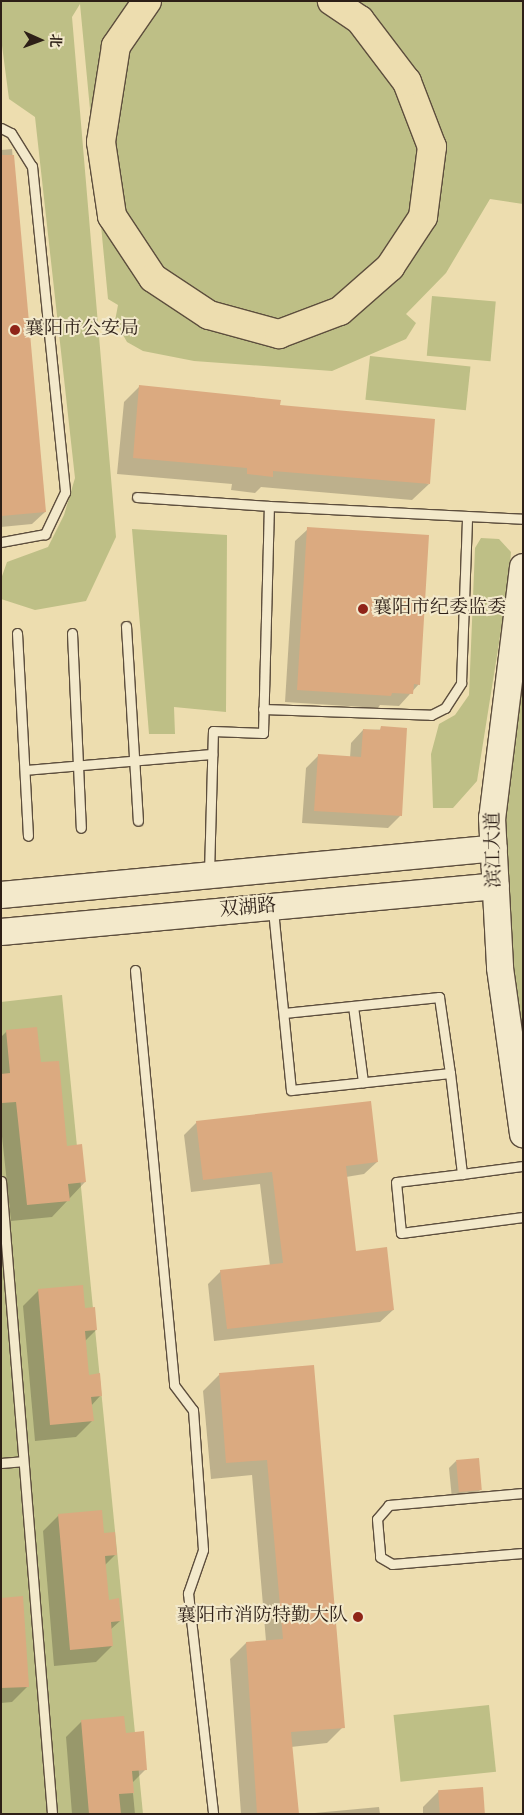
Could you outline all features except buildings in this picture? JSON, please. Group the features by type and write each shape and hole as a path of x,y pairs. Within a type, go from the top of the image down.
{"highway":[{"path":"147,1 116,46 101,142 112,216 153,278 209,315 279,334 340,311 390,266 423,217 432,147 407,82 360,20 332,1"}],"main road":[{"name":"滨江大道","path":"523,567 492,818 500,968 523,1134"},
{"name":"双湖路","path":"1,895 494,848"},
{"name":"双湖路","path":"1,932 496,886"}],"lane":[{"path":"1,128 11,133 32,166 65,492 45,534 1,542"},
{"path":"137,497 523,519"},
{"path":"209,876 213,731 263,733 269,506"},
{"path":"263,709 431,715 445,708 461,683 467,516"},
{"path":"126,626 138,820"},
{"path":"17,633 28,836"},
{"path":"72,633 81,828"},
{"path":"25,770 212,754"},
{"path":"273,907 291,1090 450,1073"},
{"path":"134,970 174,1385 193,1410 203,1550 188,1594 213,1814"},
{"path":"284,1013 440,997 462,1174"},
{"path":"354,1006 363,1082"},
{"path":"523,1166 396,1182 401,1233 523,1217"},
{"path":"1,1181 52,1814"},
{"path":"1,1462 22,1460"},
{"path":"523,1493 389,1505 377,1519 380,1557 392,1564 523,1553"}],"green space":[{"path":"1,1 523,1 523,204 490,199 446,273 406,314 416,323 406,339 332,371 194,361 143,351 127,342 115,321 118,305 108,299 80,4 72,17 116,537 86,601 35,610 1,599 1,579 7,562 48,547 64,515 75,478 35,117 9,99 1,38"},
{"path":"432,296 496,302 491,361 427,356"},
{"path":"370,356 470,367 466,410 365,400"},
{"path":"132,529 227,535 226,712 174,707 175,734 149,734"},
{"path":"481,538 499,539 511,552 509,580 477,781 453,808 433,808 431,754 439,724 455,715 469,695 475,548"},
{"path":"523,581 523,1106 494,848"},
{"path":"62,995 143,1814 1,1814 1,1002"},
{"path":"489,1705 496,1772 401,1782 394,1715"}],"place":[{"name":"襄阳市公安局","path":"15,330"},
{"name":"襄阳市纪委监委","path":"363,609"},
{"name":"襄阳市消防特勤大队","path":"358,1617"}]}
